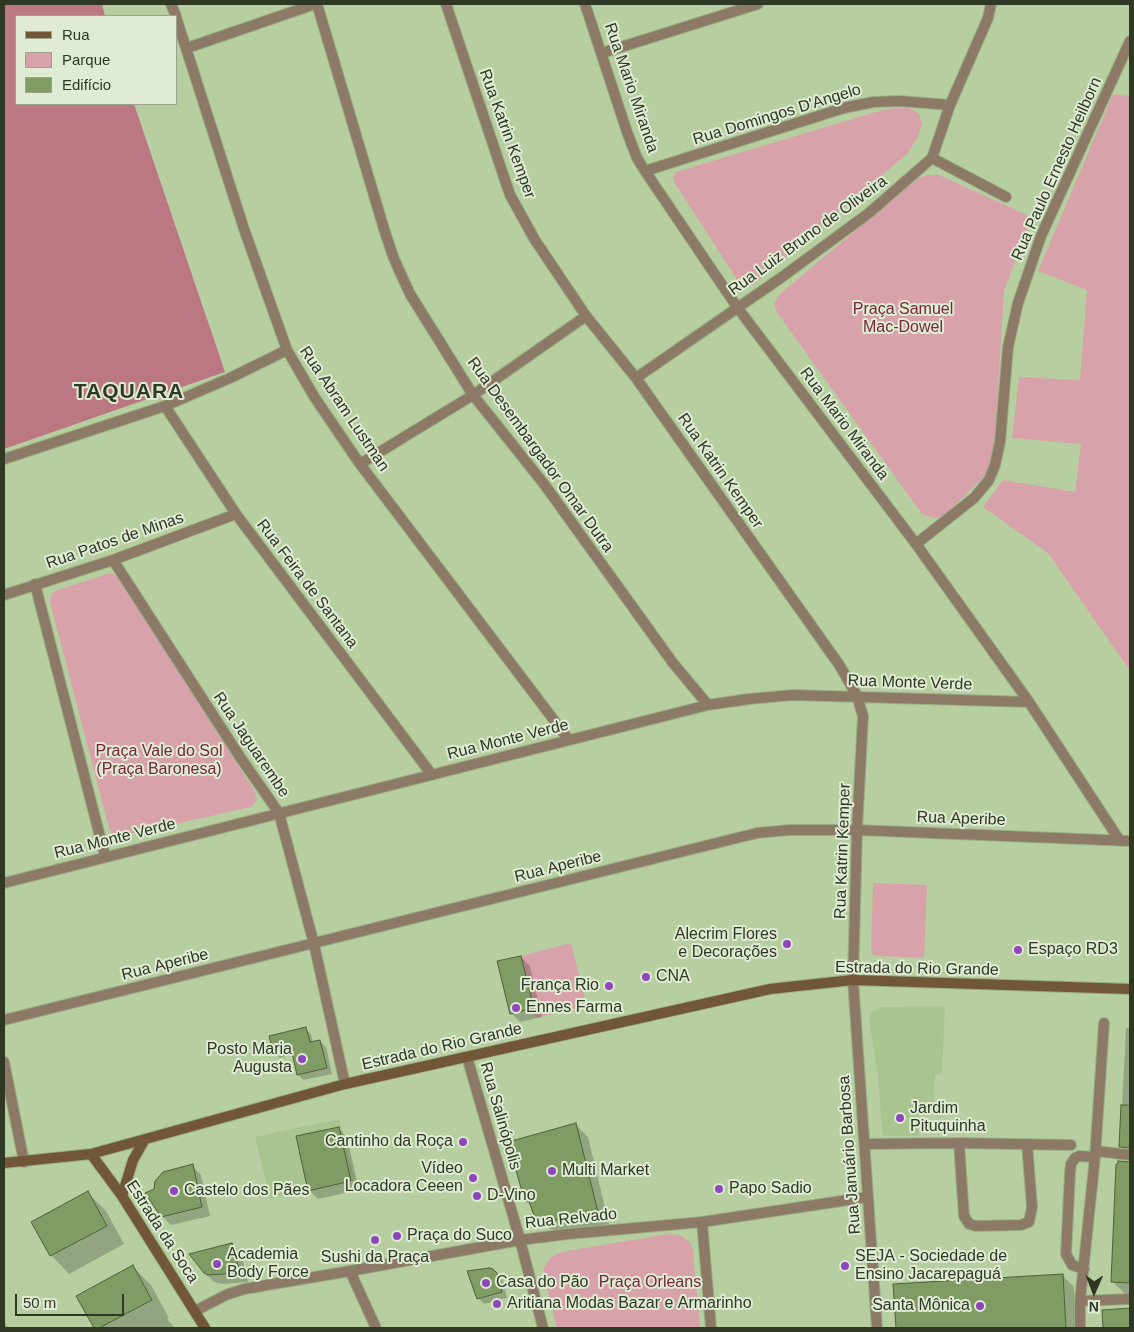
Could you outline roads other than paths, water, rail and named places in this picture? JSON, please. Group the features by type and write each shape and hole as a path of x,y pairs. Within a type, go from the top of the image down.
{"main road":[{"name":"Estrada do Rio Grande","path":"4,1163 91,1154 345,1084 770,989 853,980 1011,987 1130,989"},
{"path":"122,1196 133,1160 145,1139"},
{"name":"Estrada da Soca","path":"91,1154 122,1196 205,1328"}],"street":[{"path":"187,48 316,4"},
{"name":"Rua Desembargador Omar Dutra","path":"316,4 394,259 410,294 473,395 544,484 673,663 708,705"},
{"name":"Rua Katrin Kemper","path":"446,4 510,195 535,240 586,316 636,378 840,666 857,696 863,716 857,830 853,980"},
{"name":"Rua Mario Miranda","path":"585,4 627,132 637,158 645,171 737,307 916,544 1125,841"},
{"path":"602,53 758,4"},
{"name":"Rua Luiz Bruno de Oliveira","path":"636,378 782,277 870,213 932,158 950,105 988,18 991,4"},
{"name":"Rua Abram Lustman","path":"178,23 244,228 287,350 360,464 570,740"},
{"name":"Rua Paulo Ernesto Heilborn","path":"916,544 974,498 989,480 995,465 1000,442 1008,347 1018,303 1041,236 1130,41"},
{"name":"Rua Domingos D'Angelo","path":"645,171 844,108 873,102 900,101 950,105"},
{"path":"932,158 1006,197"},
{"path":"360,464 473,395 586,316"},
{"path":"4,459 165,406 230,378 287,350"},
{"name":"Rua Feira de Santana","path":"165,406 236,514 432,775"},
{"name":"Rua Patos de Minas","path":"4,595 113,560 236,514"},
{"name":"Rua Jaguarembe","path":"113,560 240,757 279,813 314,944 345,1084"},
{"path":"35,584 105,856"},
{"name":"Rua Monte Verde","path":"4,883 708,705 793,695 1029,702"},
{"name":"Rua Aperibe","path":"4,1020 757,833 789,830 857,830 1125,841"},
{"name":"Rua Januário Barbosa","path":"853,980 877,1328"},
{"path":"1080,1328 1080,1301 1095,1154 1104,1023"},
{"name":"Rua Salinópolis","path":"467,1057 520,1240 543,1328"},
{"path":"4,1062 24,1162"},
{"path":"958,1143 965,1220 969,1224 976,1226 1021,1225 1029,1222 1032,1207 1027,1144"},
{"path":"865,1144 1071,1145"},
{"path":"1084,1269 1072,1265 1066,1254 1071,1164 1079,1156 1095,1154 1130,1155"},
{"name":"Rua Relvado","path":"194,1311 226,1294 244,1289 520,1240 702,1222 868,1197"},
{"path":"702,1222 711,1328"},
{"path":"350,1271 376,1328"},
{"path":"1080,1301 1130,1299"}],"place":[{"name":"Alecrim Flores e Decorações","path":"787,944"},
{"name":"Espaço RD3","path":"1018,950"},
{"name":"CNA","path":"646,977"},
{"name":"França Rio","path":"609,986"},
{"name":"Ennes Farma","path":"516,1008"},
{"name":"Posto Maria Augusta","path":"302,1059"},
{"name":"Jardim Pituquinha","path":"900,1118"},
{"name":"Cantinho da Roça","path":"463,1142"},
{"name":"Multi Market","path":"552,1171"},
{"name":"Vídeo Locadora Ceeen","path":"473,1178"},
{"name":"Papo Sadio","path":"719,1189"},
{"name":"Castelo dos Pães","path":"174,1191"},
{"name":"D-Vino","path":"477,1196"},
{"name":"Praça do Suco","path":"397,1236"},
{"name":"Sushi da Praça","path":"375,1240"},
{"name":"Academia Body Force","path":"217,1264"},
{"name":"SEJA - Sociedade de Ensino Jacarepaguá","path":"845,1266"},
{"name":"Casa do Pão","path":"486,1283"},
{"name":"Aritiana Modas Bazar e Armarinho","path":"497,1304"},
{"name":"Santa Mônica","path":"980,1306"}],"district":[{"name":"TAQUARA","path":"129,392"}],"park label":[{"name":"Praça Samuel Mac-Dowel","path":"903,319"},
{"name":"Praça Vale do Sol (Praça Baronesa)","path":"159,761"},
{"name":"Praça Orleans","path":"650,1283"}]}
